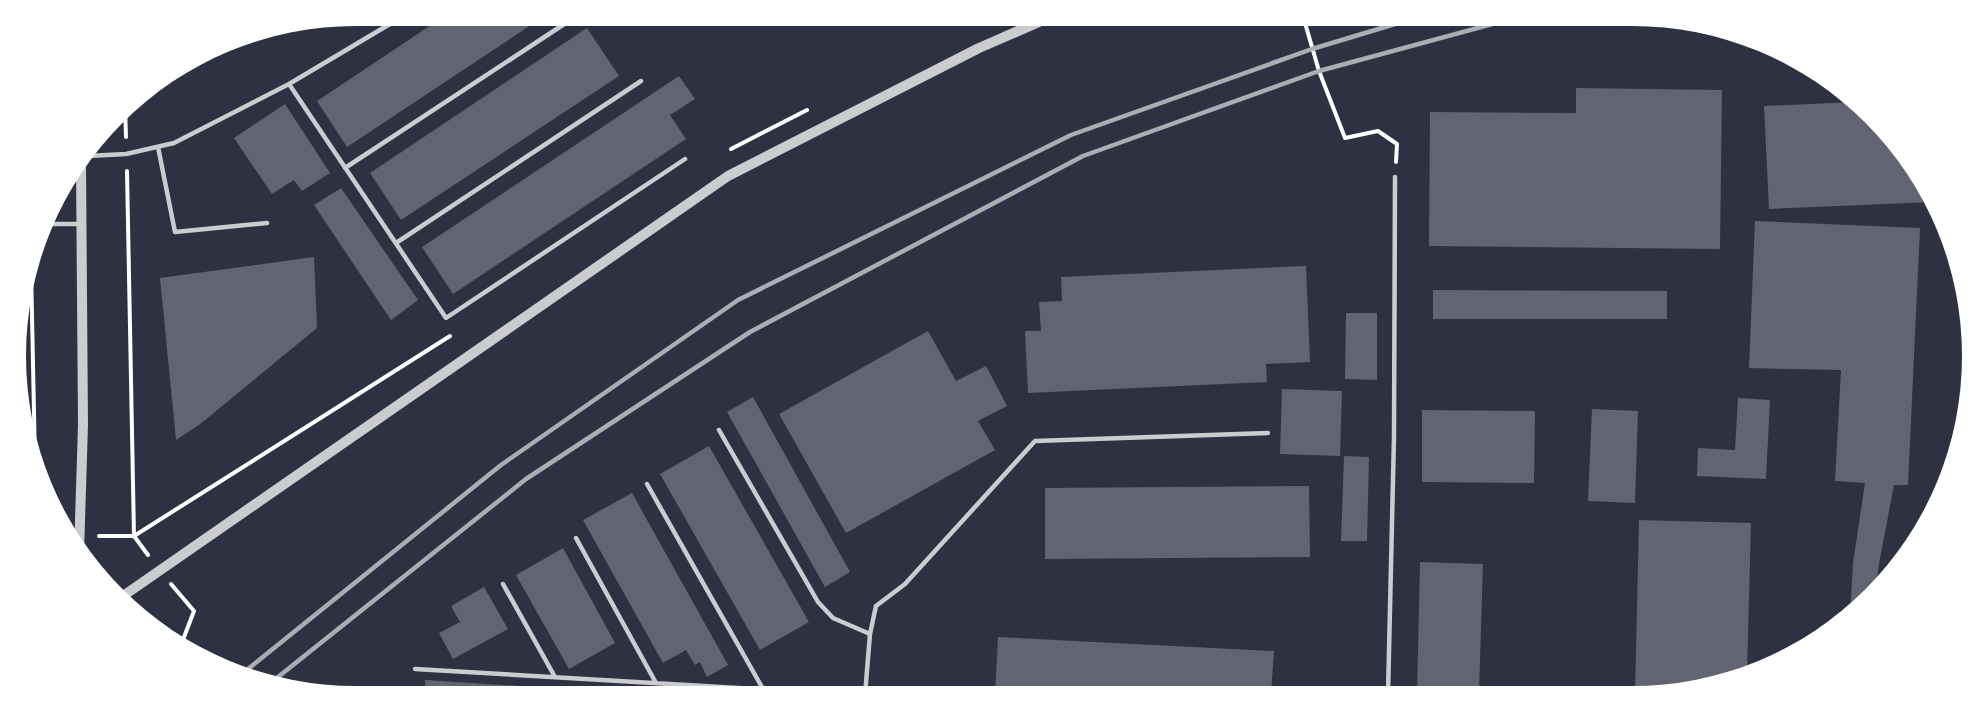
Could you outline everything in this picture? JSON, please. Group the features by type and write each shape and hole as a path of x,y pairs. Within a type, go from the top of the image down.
{"street":[{"path":"127,593 728,176 979,48 1030,26"},
{"path":"79,536 83,425 81,172"}],"lane":[{"path":"93,156 126,154 174,143 289,84 387,26"},
{"path":"345,168 561,26"},
{"path":"396,243 641,81"},
{"path":"289,84 446,318 685,159"},
{"path":"158,147 175,232 267,223"},
{"path":"1388,686 1394,437 1395,177"},
{"path":"53,224 82,224"},
{"path":"719,430 818,602 833,618 870,634"},
{"path":"866,686 870,634 876,606 905,584 1035,441 1268,433"},
{"path":"647,484 761,686"},
{"path":"576,538 657,683"},
{"path":"503,584 555,677"},
{"path":"415,669 710,686"}],"path":[{"path":"1306,26 1319,71 1345,138 1378,131 1397,144 1395,177"},
{"path":"125,119 134,536"},
{"path":"32,293 34,430"}],"building":[{"path":"430,26 529,26 347,147 317,101"},
{"path":"587,28 619,76 401,220 370,173"},
{"path":"679,76 695,99 670,115 686,139 453,294 422,247"},
{"path":"1576,88 1722,90 1720,249 1429,246 1430,112 1576,113"},
{"path":"1844,102 1881,138 1907,172 1924,202 1769,209 1764,106"},
{"path":"285,104 330,173 302,191 294,180 272,194 234,138"},
{"path":"341,188 418,300 391,320 314,205"},
{"path":"1755,221 1920,228 1908,485 1894,485 1877,577 1851,603 1853,563 1865,483 1835,481 1841,370 1749,368"},
{"path":"314,257 317,328 199,425 176,440 160,278"},
{"path":"1306,266 1310,362 1266,364 1267,382 1028,393 1025,331 1041,331 1039,302 1062,301 1061,277"},
{"path":"1433,290 1667,291 1667,319 1433,319"},
{"path":"1346,313 1377,313 1377,380 1345,379"},
{"path":"928,331 956,381 986,366 1007,406 978,421 995,450 846,533 779,414"},
{"path":"1282,389 1342,391 1340,456 1280,454"},
{"path":"753,397 850,572 825,587 727,412"},
{"path":"1738,398 1770,400 1766,479 1697,476 1698,448 1735,450"},
{"path":"1592,409 1638,411 1635,503 1588,501"},
{"path":"1422,410 1535,411 1534,483 1422,482"},
{"path":"709,446 809,622 760,650 660,474"},
{"path":"1344,456 1369,457 1367,541 1341,541"},
{"path":"1309,486 1310,557 1045,559 1045,488"},
{"path":"632,493 728,665 707,677 700,662 695,665 686,650 663,663 583,520"},
{"path":"1639,520 1751,523 1747,665 1676,683 1635,686"},
{"path":"563,548 615,643 569,669 516,575"},
{"path":"1420,562 1483,564 1479,686 1417,686"},
{"path":"484,587 508,629 453,659 439,633 460,622 451,606"},
{"path":"998,637 1274,651 1272,686 995,686"},
{"path":"425,680 520,686 425,686"}],"railway":[{"path":"249,668 501,465 738,300 1071,135 1312,49 1388,26"},
{"path":"279,676 526,479 750,332 1083,156 1319,71 1485,26"}]}
